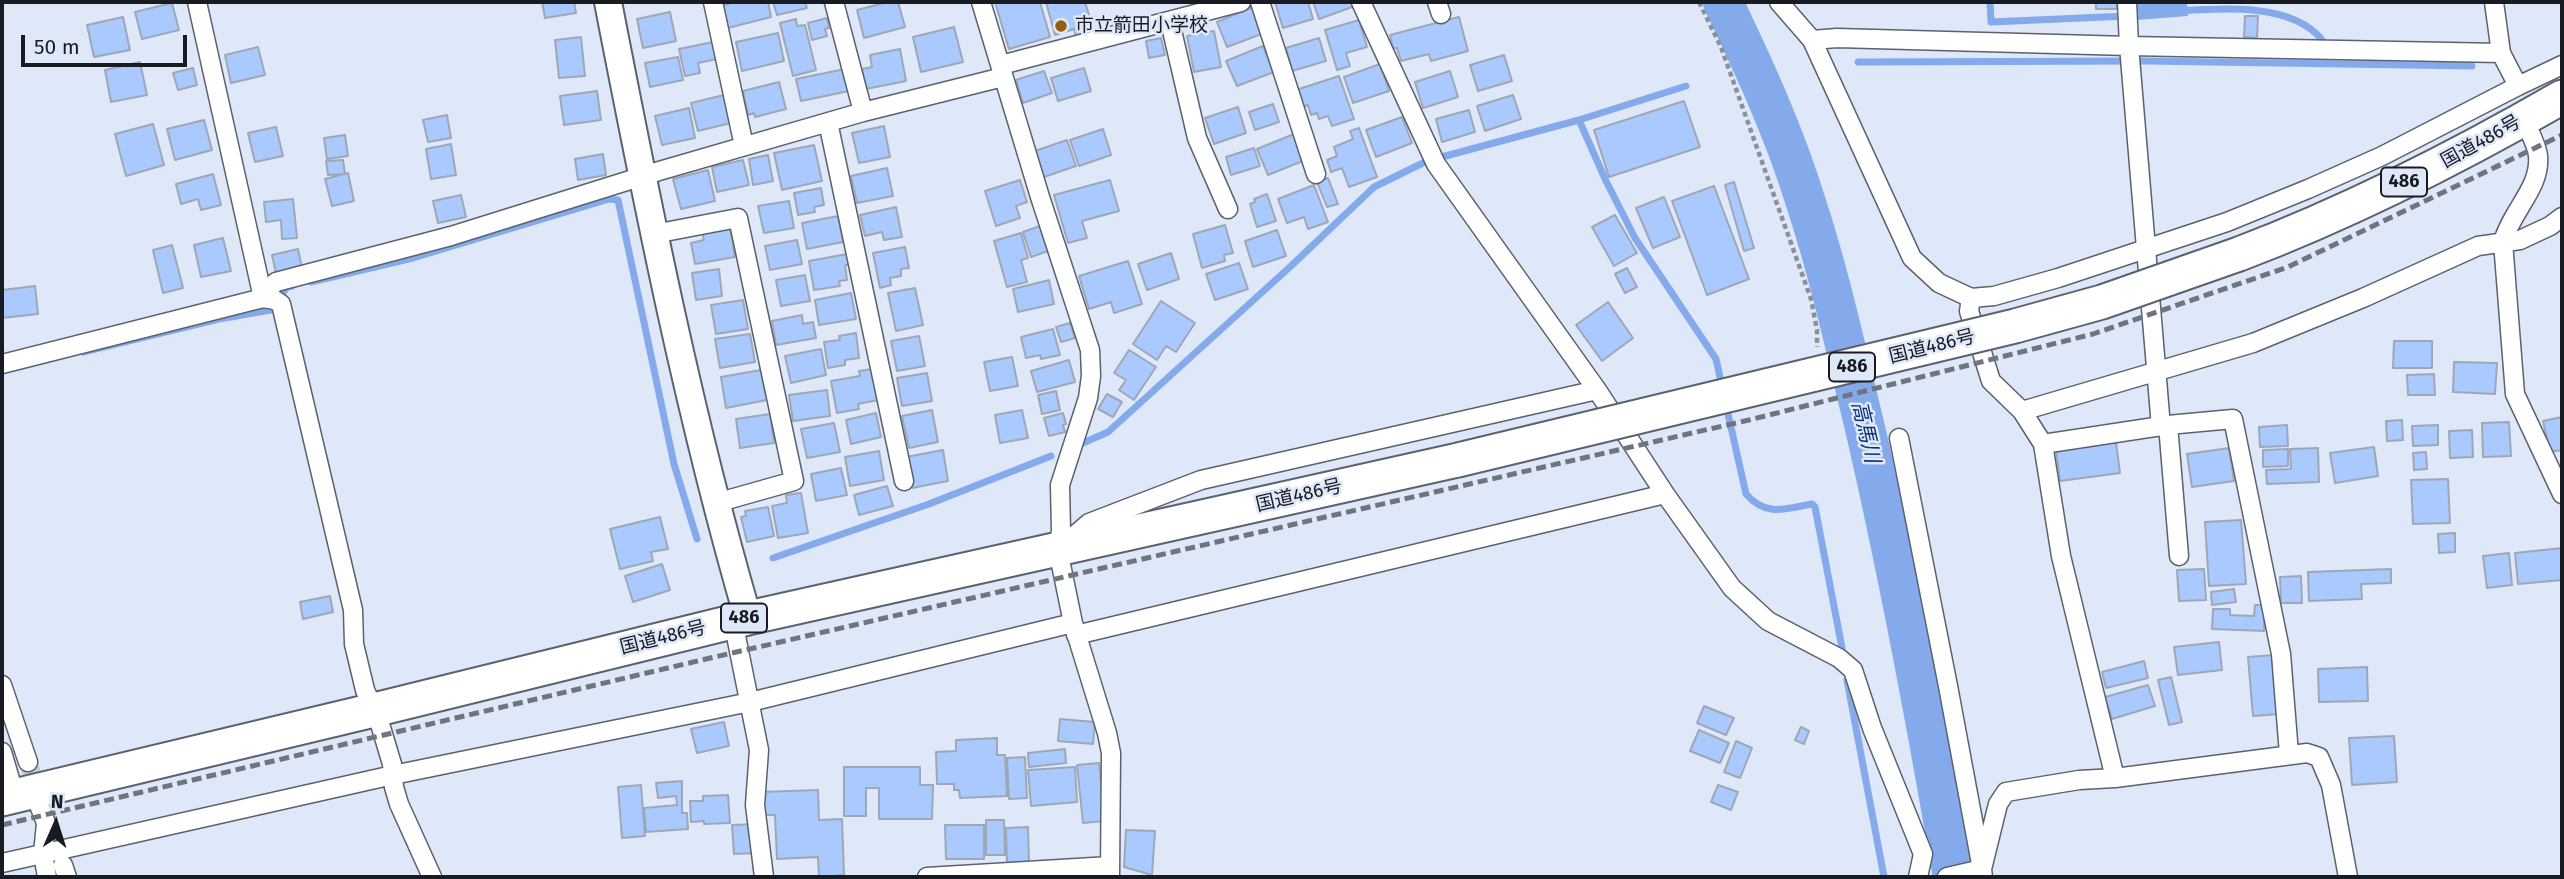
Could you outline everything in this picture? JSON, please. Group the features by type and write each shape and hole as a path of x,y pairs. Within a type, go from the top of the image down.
{"highway":[{"name":"国道486号","path":"20,787 374,710 740,619 1458,460 2015,326 2102,302 2239,254 2362,203 2562,97"}],"street":[{"path":"197,2 354,610 355,643 365,690 388,751 399,804 432,877"},
{"path":"608,2 654,234 740,619 759,750 755,805 764,877"},
{"path":"713,2 744,146"},
{"path":"834,2 863,112"},
{"path":"927,877 1111,874 1111,754 1107,733 1074,629 1058,550 1061,531 1060,485 1088,398 1090,350 981,2"},
{"path":"273,300 268,289 276,282 451,236 744,146 1241,2"},
{"path":"1259,2 1316,174"},
{"path":"1361,2 1434,159 1732,588 1768,621 1839,658 1853,670 1872,728 1923,854 1927,877"},
{"path":"1779,2 1812,40 1912,258 1939,283 1971,298 1994,296 2058,278 2227,222 2382,156 2562,65"},
{"path":"2494,2 2501,53 2518,86"},
{"path":"2128,11 2155,373 2179,556"},
{"path":"1170,22 1197,138 1228,209"},
{"path":"1812,40 1837,38 2130,56 2501,53"},
{"path":"2524,119 2538,154 2536,180 2508,224 2502,242 2515,394 2562,495"},
{"path":"828,122 904,481"},
{"path":"2022,411 2253,342 2364,298 2478,246 2520,240 2550,226 2562,217"},
{"path":"654,234 738,218 794,481 716,503"},
{"path":"1971,298 1969,311 1991,381 2022,411 2043,444 2062,556 2115,778"},
{"path":"2,364 273,300"},
{"path":"1058,550 1089,523 1201,480 1597,390"},
{"path":"2043,444 2233,419 2281,654 2289,754"},
{"path":"1899,438 1948,686 1978,873"},
{"path":"2,863 393,775 750,702 1665,494"},
{"path":"2,685 20,787"},
{"path":"2,751 20,787 46,823 43,855 47,877"},
{"path":"1978,873 1998,804 2006,792 2079,780 2115,778 2307,753 2319,757 2331,785 2348,877"},
{"path":"1918,877 1923,854"},
{"path":"1947,877 1978,873"}],"path":[{"path":"1699,2 1721,47 1811,299 1817,330 1817,355"}],"water":[{"path":"2137,2 2187,2 2188,16 2137,20"}],"building":[{"path":"542,2 574,2 576,13 545,18"},
{"path":"768,2 771,17 728,28 723,5"},
{"path":"773,2 805,2 807,8 777,15"},
{"path":"898,2 905,27 864,38 857,10"},
{"path":"995,2 1040,2 1050,37 1009,49"},
{"path":"1046,2 1085,2 1094,31 1076,36 1074,29 1055,35"},
{"path":"1275,2 1308,2 1313,19 1283,28"},
{"path":"1313,2 1353,2 1355,6 1319,19"},
{"path":"2096,2 2117,2 2117,9 2096,9"},
{"path":"172,3 179,30 142,39 135,12"},
{"path":"1253,7 1264,33 1227,47 1217,22"},
{"path":"670,12 676,41 643,48 637,19"},
{"path":"2245,16 2258,16 2257,38 2244,37"},
{"path":"123,17 130,50 94,57 87,25"},
{"path":"1459,17 1468,51 1431,61 1429,54 1401,61 1397,48 1393,48 1390,35"},
{"path":"827,18 827,36 812,40 808,23"},
{"path":"796,19 797,26 805,25 816,70 793,76 780,23"},
{"path":"1359,20 1367,47 1346,53 1350,66 1337,70 1325,30"},
{"path":"954,27 963,62 921,72 913,37"},
{"path":"1214,31 1221,67 1194,72 1187,36"},
{"path":"778,33 784,61 742,71 736,42"},
{"path":"581,37 585,76 559,78 555,40"},
{"path":"1161,38 1165,55 1149,58 1146,41"},
{"path":"1319,38 1326,61 1292,71 1286,48"},
{"path":"713,42 717,59 698,63 700,73 685,76 679,49"},
{"path":"1263,46 1274,72 1237,86 1226,61"},
{"path":"258,47 265,75 231,83 225,55"},
{"path":"900,49 906,81 866,89 862,69 872,67 870,55"},
{"path":"1504,55 1512,81 1478,91 1470,65"},
{"path":"678,57 683,80 650,87 645,63"},
{"path":"140,62 147,95 111,102 105,70"},
{"path":"1380,64 1389,91 1353,103 1344,77"},
{"path":"193,68 197,85 178,90 173,73"},
{"path":"1084,68 1091,91 1058,101 1051,78"},
{"path":"845,69 849,91 801,101 796,79"},
{"path":"1044,71 1052,93 1023,103 1016,80"},
{"path":"1450,71 1458,97 1423,108 1415,82"},
{"path":"1339,76 1354,119 1332,126 1328,116 1319,119 1317,113 1311,115 1308,105 1302,107 1296,90"},
{"path":"779,82 786,109 755,117 754,113 748,115 743,91"},
{"path":"597,91 601,120 564,125 560,96"},
{"path":"724,95 731,123 698,131 691,103"},
{"path":"1513,95 1521,119 1485,131 1477,106"},
{"path":"1684,101 1700,147 1609,177 1594,130"},
{"path":"1273,104 1279,122 1255,130 1249,112"},
{"path":"1238,107 1246,133 1214,144 1205,118"},
{"path":"689,108 695,138 662,145 655,116"},
{"path":"1469,110 1475,132 1442,142 1436,119"},
{"path":"447,115 451,138 428,142 423,120"},
{"path":"1402,117 1412,143 1376,157 1366,130"},
{"path":"204,120 212,150 175,160 167,129"},
{"path":"153,124 164,165 126,176 115,134"},
{"path":"884,126 890,157 859,163 852,133"},
{"path":"276,127 283,156 255,162 248,133"},
{"path":"1359,128 1377,177 1349,187 1342,168 1331,172 1327,160 1337,156 1334,147 1353,139 1350,131"},
{"path":"1103,129 1111,155 1079,166 1070,140"},
{"path":"1294,134 1305,160 1268,175 1257,149"},
{"path":"345,135 348,156 327,159 324,138"},
{"path":"1067,140 1076,166 1044,177 1035,151"},
{"path":"451,144 456,175 431,179 426,149"},
{"path":"814,145 822,181 782,190 774,153"},
{"path":"1254,148 1260,166 1231,175 1226,157"},
{"path":"603,154 606,175 578,180 575,159"},
{"path":"768,155 773,181 753,185 749,159"},
{"path":"343,160 345,174 328,175 326,161"},
{"path":"743,160 749,185 717,192 712,167"},
{"path":"887,168 893,196 857,203 851,176"},
{"path":"708,170 715,201 681,209 673,179"},
{"path":"348,173 354,201 332,206 325,179"},
{"path":"213,174 221,205 201,210 198,199 181,204 176,184"},
{"path":"1328,178 1338,204 1327,207 1317,182"},
{"path":"1020,180 1027,202 1016,206 1020,218 996,226 985,191"},
{"path":"1110,180 1119,211 1082,221 1087,238 1068,243 1054,195"},
{"path":"1734,182 1754,248 1744,251 1725,185"},
{"path":"1314,185 1328,222 1308,229 1304,217 1287,223 1278,199"},
{"path":"1714,186 1749,279 1707,295 1672,201"},
{"path":"821,188 824,205 814,207 815,212 798,215 794,193"},
{"path":"1267,194 1276,221 1257,227 1250,204 1255,202 1254,199"},
{"path":"461,195 466,217 438,223 433,201"},
{"path":"1664,197 1680,237 1653,248 1636,208"},
{"path":"293,199 297,238 282,239 281,220 266,222 264,202"},
{"path":"789,201 794,228 764,233 758,206"},
{"path":"896,207 902,237 884,240 882,232 865,236 860,215"},
{"path":"1615,215 1637,253 1614,266 1592,227"},
{"path":"838,216 843,242 807,249 802,223"},
{"path":"1225,225 1233,253 1224,255 1225,261 1202,268 1193,234"},
{"path":"1040,226 1048,251 1031,257 1023,232"},
{"path":"730,228 735,257 695,264 691,243 704,240 702,232"},
{"path":"1277,230 1286,256 1253,267 1245,241"},
{"path":"1021,233 1028,258 1021,260 1027,282 1007,287 994,241"},
{"path":"223,238 231,271 201,277 194,245"},
{"path":"797,240 802,264 770,270 765,246"},
{"path":"172,245 183,288 163,293 153,250"},
{"path":"905,247 909,268 901,269 901,276 890,278 891,285 880,288 873,253"},
{"path":"298,249 302,268 276,273 272,255"},
{"path":"1171,253 1179,279 1147,290 1138,264"},
{"path":"847,254 847,280 839,281 840,286 814,290 809,261"},
{"path":"1128,261 1142,304 1114,313 1111,302 1089,309 1079,276"},
{"path":"1239,263 1248,289 1215,300 1206,274"},
{"path":"1627,268 1637,287 1625,293 1615,274"},
{"path":"719,269 722,296 696,300 692,273"},
{"path":"805,275 810,301 781,306 776,280"},
{"path":"1049,280 1054,304 1018,312 1013,289"},
{"path":"35,286 38,314 2,318 2,290"},
{"path":"915,288 923,325 896,331 888,293"},
{"path":"851,293 856,319 819,325 815,300"},
{"path":"743,300 748,329 716,334 711,305"},
{"path":"1161,301 1195,323 1176,352 1166,346 1157,360 1133,344"},
{"path":"1608,302 1633,338 1602,361 1576,325"},
{"path":"802,315 803,324 813,322 816,338 776,345 772,321"},
{"path":"1070,323 1075,338 1061,342 1056,327"},
{"path":"1053,329 1060,355 1041,359 1040,355 1026,358 1021,337"},
{"path":"856,333 859,358 845,360 845,365 828,368 824,342 840,340 839,336"},
{"path":"750,334 755,362 720,368 715,339"},
{"path":"919,336 925,366 897,371 891,341"},
{"path":"2394,341 2432,341 2432,368 2393,368"},
{"path":"821,349 826,375 791,383 785,356"},
{"path":"1129,350 1156,367 1134,400 1119,390 1126,380 1114,373"},
{"path":"1012,357 1018,386 990,391 984,362"},
{"path":"1069,360 1075,382 1037,392 1031,371"},
{"path":"2454,362 2497,363 2495,394 2453,392"},
{"path":"872,369 878,400 858,404 859,409 837,413 831,381 860,376 859,371"},
{"path":"761,370 767,400 726,408 721,377"},
{"path":"927,373 932,401 902,406 897,378"},
{"path":"2434,374 2435,395 2408,395 2407,375"},
{"path":"827,390 830,416 793,421 789,395"},
{"path":"1056,391 1060,410 1042,414 1038,395"},
{"path":"1107,394 1122,402 1113,417 1098,409"},
{"path":"932,410 938,442 909,448 902,416"},
{"path":"1022,410 1028,438 1000,443 995,415"},
{"path":"876,413 881,437 851,444 846,420"},
{"path":"1063,413 1065,432 1049,436 1044,418"},
{"path":"770,414 774,443 740,448 736,419"},
{"path":"2562,417 2562,450 2550,452 2543,421"},
{"path":"2402,420 2403,440 2387,441 2386,421"},
{"path":"2509,422 2511,456 2483,457 2482,423"},
{"path":"834,423 840,452 807,458 801,429"},
{"path":"2287,425 2288,446 2260,447 2259,427"},
{"path":"2438,425 2438,445 2413,446 2412,426"},
{"path":"2472,430 2473,457 2450,458 2449,431"},
{"path":"2116,442 2120,473 2060,481 2056,450"},
{"path":"2374,447 2378,476 2335,483 2330,453"},
{"path":"2229,448 2234,481 2192,487 2187,454"},
{"path":"2318,448 2319,482 2267,484 2266,470 2291,469 2290,449"},
{"path":"2288,449 2288,466 2263,467 2263,450"},
{"path":"943,450 948,481 912,488 906,457"},
{"path":"879,451 884,480 850,486 845,457"},
{"path":"2426,452 2427,469 2414,470 2413,453"},
{"path":"841,468 847,495 816,501 811,474"},
{"path":"2448,479 2450,523 2413,524 2411,480"},
{"path":"887,486 893,506 859,515 854,495"},
{"path":"801,493 808,533 778,538 772,506 787,503 786,495"},
{"path":"768,507 774,536 747,542 741,517 746,516 745,511"},
{"path":"660,517 668,549 651,552 653,561 620,569 610,529"},
{"path":"2241,520 2246,584 2209,586 2205,522"},
{"path":"2455,533 2455,552 2439,553 2438,534"},
{"path":"2562,548 2562,580 2518,584 2515,553"},
{"path":"2509,553 2512,585 2487,588 2483,556"},
{"path":"662,564 670,590 633,602 625,576"},
{"path":"2204,569 2206,600 2179,601 2177,570"},
{"path":"2391,569 2391,583 2361,584 2362,599 2309,601 2308,572"},
{"path":"2301,576 2302,603 2281,603 2280,577"},
{"path":"2234,589 2236,602 2212,605 2211,592"},
{"path":"330,596 333,612 303,619 300,602"},
{"path":"2255,605 2264,605 2264,631 2212,629 2213,609 2230,609 2230,615 2254,616"},
{"path":"2219,642 2222,670 2178,675 2174,647"},
{"path":"2275,655 2280,714 2253,716 2248,657"},
{"path":"2144,661 2148,678 2106,688 2102,672"},
{"path":"2367,667 2368,701 2319,702 2318,669"},
{"path":"2171,677 2182,722 2169,725 2158,680"},
{"path":"2148,685 2155,706 2112,719 2105,697"},
{"path":"1704,706 1734,718 1726,735 1697,723"},
{"path":"1060,719 1095,722 1093,744 1058,741"},
{"path":"724,722 729,746 697,753 691,729"},
{"path":"1801,727 1809,731 1804,744 1795,740"},
{"path":"1699,730 1729,743 1720,763 1690,751"},
{"path":"2394,736 2397,782 2352,785 2349,738"},
{"path":"997,738 997,755 1005,755 1007,796 960,798 959,790 954,790 954,784 937,784 936,752 956,751 956,740"},
{"path":"1736,741 1752,748 1740,778 1724,772"},
{"path":"1065,749 1066,763 1029,767 1028,753"},
{"path":"1025,757 1027,798 1009,799 1007,758"},
{"path":"1099,763 1105,821 1083,823 1077,765"},
{"path":"844,767 920,767 920,785 933,785 932,819 879,819 879,788 866,788 866,816 844,816"},
{"path":"1075,767 1077,802 1031,806 1028,770"},
{"path":"682,781 682,813 687,813 688,829 646,832 644,808 677,805 676,796 658,798 656,783"},
{"path":"641,785 645,836 622,838 618,787"},
{"path":"1718,785 1738,792 1731,810 1711,802"},
{"path":"818,790 819,820 842,819 844,875 819,877 818,857 777,859 775,815 760,815 759,792"},
{"path":"728,795 730,823 691,822 690,801 703,801 703,796"},
{"path":"986,820 1004,820 1005,855 986,855"},
{"path":"755,824 757,853 734,854 732,825"},
{"path":"945,825 984,825 984,859 946,859"},
{"path":"1028,827 1029,864 1007,865 1006,828"},
{"path":"1126,830 1155,831 1152,875 1124,867"}],"waterway":[{"name":"高馬川","path":"1723,2 1789,152 1830,285 1889,537 1923,706 1953,877"},
{"path":"1990,2 1991,22 2127,16"},
{"path":"2181,11 2236,9 2276,14 2294,19 2322,40"},
{"path":"1858,62 2146,61 2472,66"},
{"name":"高馬川","path":"1747,72 1765,69"},
{"path":"1083,443 1108,432 1374,187 1427,161 1579,120 1686,86"},
{"path":"1579,120 1635,238 1716,359 1722,386"},
{"path":"311,282 413,258 609,199 618,200 674,464 697,539"},
{"path":"83,352 219,319 271,310 287,287 292,286"},
{"path":"1726,405 1746,494 1769,509 1812,504 1815,507 1842,648"},
{"path":"773,558 929,504 1051,456"},
{"path":"1847,680 1884,877"}],"tunnel":[{"path":"28,762 63,865"}],"railway":[{"path":"2,825 706,659 1749,420 2093,334 2288,267 2562,135"}],"place":[{"name":"市立箭田小学校","path":"1061,26"}]}
